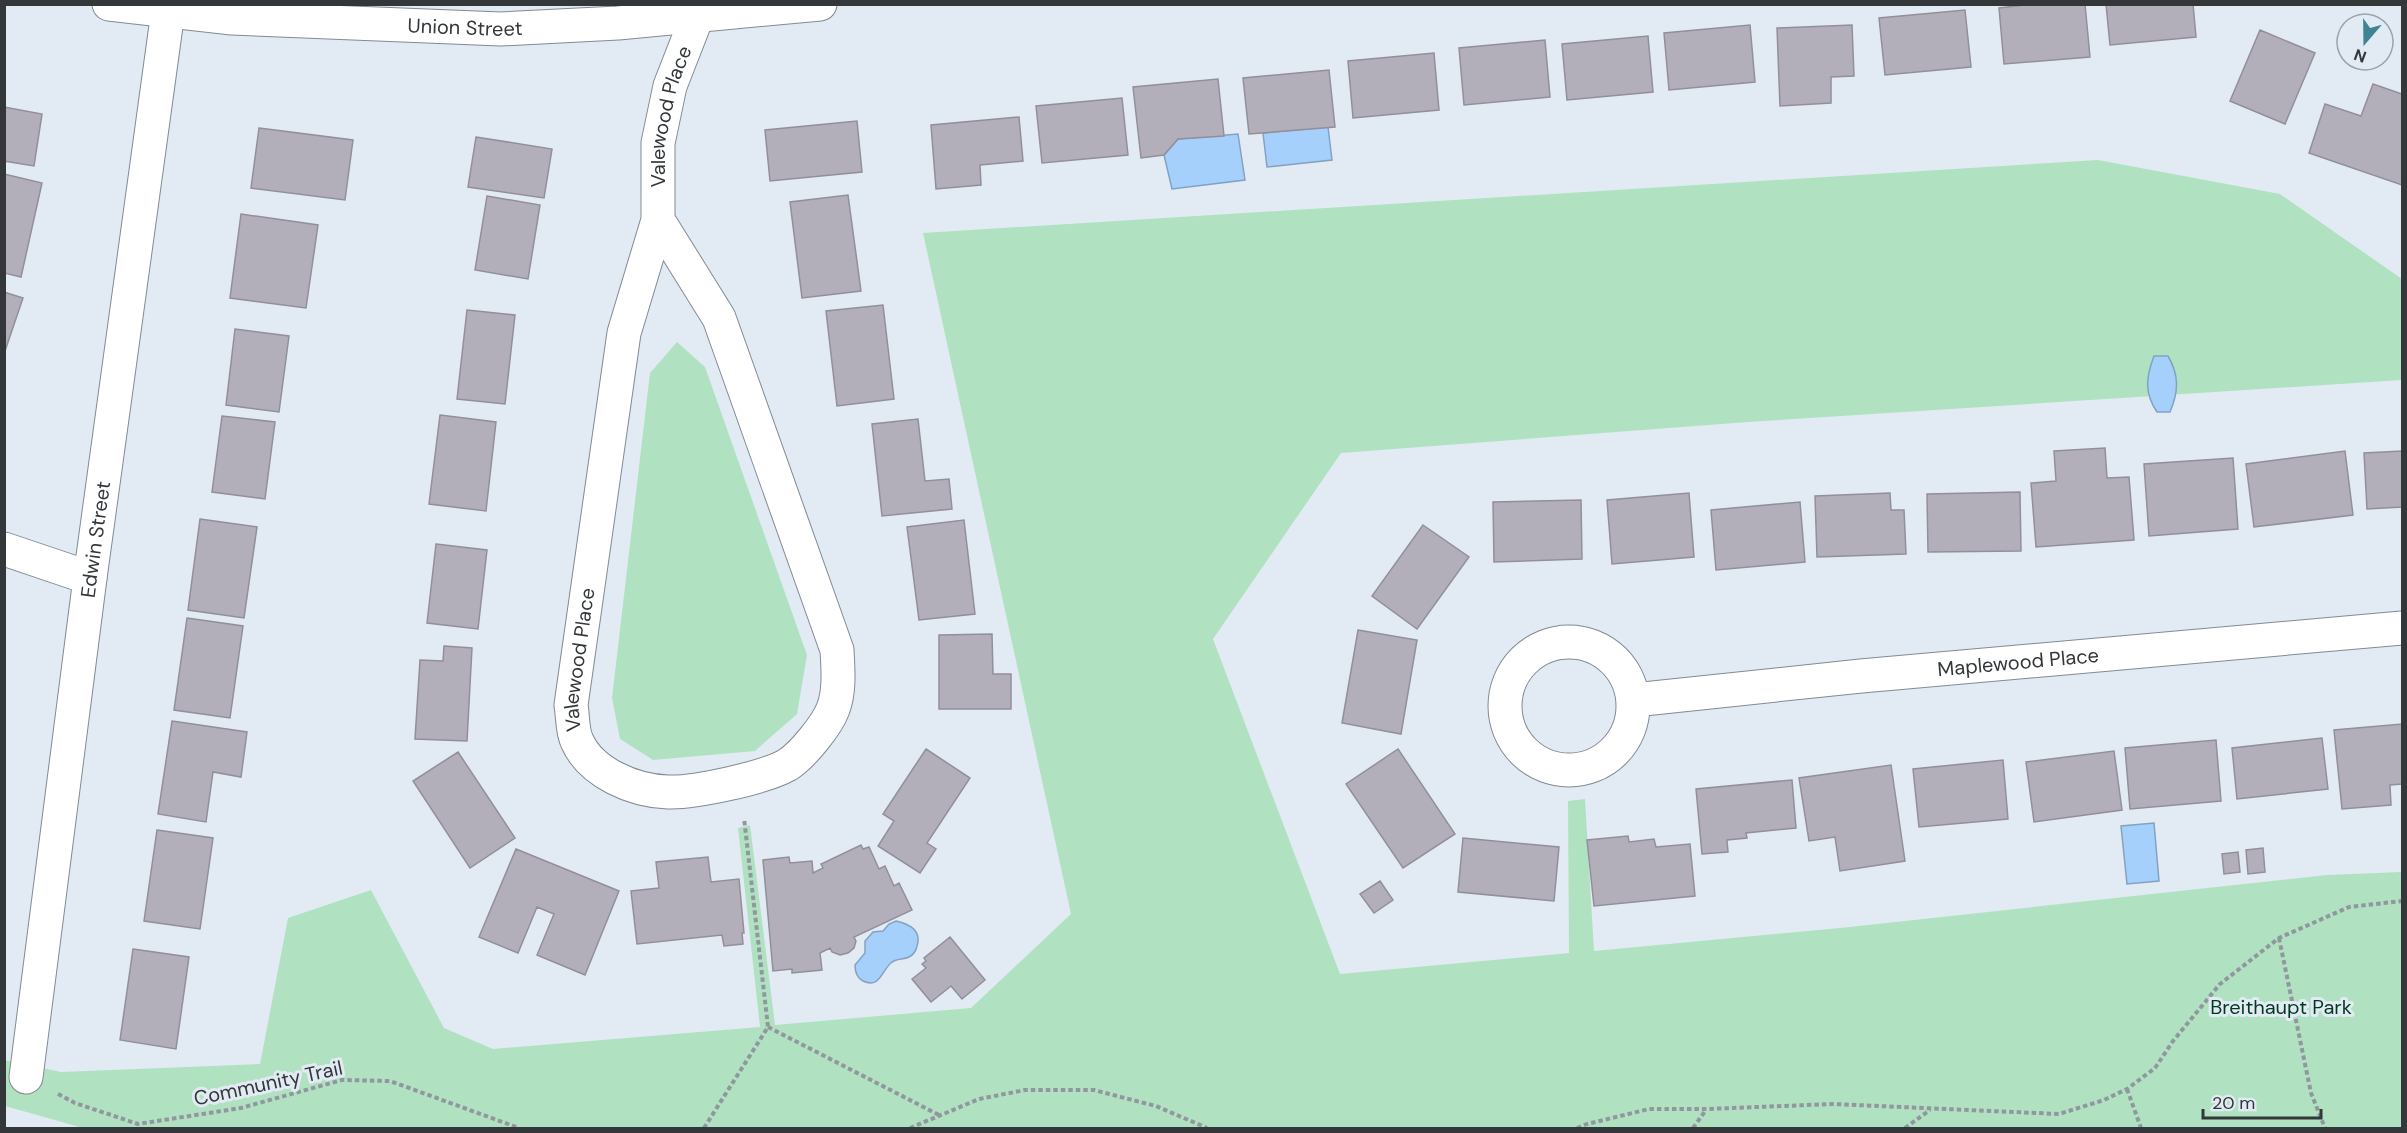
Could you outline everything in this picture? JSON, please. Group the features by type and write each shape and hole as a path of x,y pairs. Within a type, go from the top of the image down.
{"street":[{"name":"Union Street","path":"109,4 169,8 232,18 501,29 618,23 700,10 820,4"},
{"name":"Edwin Street","path":"27,1077 90,578 169,8"},
{"name":"Valewood Place","path":"658,220 719,318 837,650 839,680 833,709 813,740 788,765 738,782 668,792 633,786 597,768 576,741 571,705 624,333 658,220 658,142 670,86 700,10"},
{"path":"4,549 90,578"},
{"name":"Maplewood Place","path":"1634,700 1861,676 2403,628"}],"path":[{"path":"704,1128 768,1028 738,782"},
{"path":"1577,1128 1649,1109 1833,1104 2059,1114 2104,1100 2127,1089 2156,1068 2173,1041 2220,984 2278,938 2349,907 2403,900"},
{"path":"2278,938 2312,1093 2325,1128"},
{"path":"768,1028 939,1115"},
{"name":"Community Trail","path":"27,1077 75,1103 138,1124 241,1108 342,1080 390,1081 519,1128"},
{"path":"2127,1089 2141,1128"},
{"path":"910,1128 979,1099 1025,1090 1094,1090 1156,1106 1208,1128"},
{"path":"1693,1128 1707,1109"},
{"path":"1905,1128 1931,1109"}],"green space":[{"name":"Breithaupt Park","path":"2098,160 2280,194 2402,279 2402,380 1748,422 1341,453 1213,639 1340,974 1569,953 1568,801 1585,799 1594,951 1840,928 2327,875 2402,872 2402,1128 83,1128 5,1106 4,1060 61,1072 260,1064 288,918 371,890 444,1028 493,1049 760,1027 738,828 750,825 775,1025 971,1008 1071,914 923,233"},
{"path":"677,342 705,367 807,655 797,714 755,751 653,760 620,739 612,698 650,373"}],"water":[{"path":"1328,127 1332,160 1267,167 1263,133"},
{"path":"1238,134 1245,180 1172,189 1164,155 1178,139"},
{"path":"2154,356 2168,356 2176,377 2175,397 2170,412 2157,412 2148,391 2149,371"},
{"path":"2154,823 2159,881 2127,884 2121,826"},
{"path":"896,921 910,926 916,932 917,948 909,957 893,961 877,981 869,983 863,981 855,970 855,965 865,953 865,941 873,932 883,931 889,924"}],"building":[{"path":"2033,4 2085,4 2090,57 2004,64 1999,8"},
{"path":"2106,4 2193,4 2196,37 2110,45"},
{"path":"1965,10 1971,67 1885,75 1879,18"},
{"path":"1750,25 1755,82 1669,90 1664,33"},
{"path":"1852,25 1854,76 1831,77 1831,103 1780,106 1777,28"},
{"path":"2260,30 2315,53 2285,124 2230,101"},
{"path":"1648,36 1653,92 1567,100 1562,44"},
{"path":"1545,40 1550,97 1464,105 1459,48"},
{"path":"1434,53 1439,110 1353,118 1348,61"},
{"path":"1329,70 1335,127 1249,134 1243,78"},
{"path":"1218,79 1224,136 1178,139 1164,155 1141,158 1133,87"},
{"path":"2373,84 2402,94 2402,185 2309,153 2325,104 2361,116"},
{"path":"1122,98 1128,155 1042,163 1036,106"},
{"path":"4,107 42,114 34,166 4,161"},
{"path":"1019,117 1023,161 980,165 981,185 936,189 931,125"},
{"path":"857,121 862,172 770,181 765,130"},
{"path":"259,128 353,140 345,200 251,188"},
{"path":"476,137 552,149 544,198 468,187"},
{"path":"4,174 42,183 21,277 4,273"},
{"path":"848,195 861,291 802,298 790,202"},
{"path":"487,196 540,205 528,279 475,270"},
{"path":"241,214 318,225 306,308 230,298"},
{"path":"4,292 23,298 4,354"},
{"path":"883,305 894,399 837,406 826,311"},
{"path":"467,310 515,315 505,404 457,399"},
{"path":"235,329 289,336 279,412 226,405"},
{"path":"440,415 496,422 486,511 429,504"},
{"path":"222,416 275,422 265,499 212,492"},
{"path":"918,419 925,481 949,479 952,509 882,516 872,424"},
{"path":"2105,448 2107,478 2129,477 2134,540 2036,547 2031,483 2056,481 2054,451"},
{"path":"2345,451 2353,515 2254,527 2246,464"},
{"path":"2402,451 2402,507 2367,509 2364,453"},
{"path":"2233,458 2238,529 2149,536 2144,464"},
{"path":"2020,492 2021,551 1928,552 1927,494"},
{"path":"1689,493 1694,557 1612,564 1607,500"},
{"path":"1890,493 1891,510 1904,510 1906,554 1817,557 1815,496"},
{"path":"1581,500 1582,559 1494,562 1493,502"},
{"path":"1800,502 1805,562 1716,570 1711,510"},
{"path":"200,519 257,527 244,618 188,610"},
{"path":"964,520 975,614 919,620 907,527"},
{"path":"1423,525 1469,557 1417,629 1372,596"},
{"path":"436,544 487,550 478,629 427,623"},
{"path":"187,618 243,626 230,718 174,710"},
{"path":"1358,630 1417,640 1401,734 1342,723"},
{"path":"992,634 993,674 1011,674 1011,709 939,709 939,635"},
{"path":"444,646 472,648 467,741 415,739 420,660 443,661"},
{"path":"172,721 247,732 241,777 213,772 206,822 158,814"},
{"path":"2402,724 2402,784 2390,785 2391,805 2342,809 2334,730"},
{"path":"2322,738 2328,789 2237,799 2232,748"},
{"path":"2216,740 2221,801 2130,809 2125,748"},
{"path":"926,749 970,778 927,843 936,849 920,873 878,846 894,821 883,814"},
{"path":"1398,749 1455,834 1403,868 1346,784"},
{"path":"2114,751 2122,810 2034,822 2026,762"},
{"path":"458,752 515,838 470,868 413,781"},
{"path":"2003,760 2008,819 1919,827 1913,769"},
{"path":"1891,765 1905,861 1840,871 1835,837 1809,841 1799,778"},
{"path":"1792,780 1796,828 1746,833 1747,838 1727,840 1728,852 1702,854 1696,789"},
{"path":"157,830 213,838 200,929 144,921"},
{"path":"1628,836 1629,842 1654,839 1656,847 1690,844 1695,896 1594,906 1587,840"},
{"path":"1463,838 1559,847 1554,901 1458,892"},
{"path":"861,845 863,849 869,847 879,869 885,866 894,886 899,883 912,910 854,937 856,941 854,948 848,953 840,955 832,952 830,948 820,953 822,970 792,973 792,969 773,971 763,860 789,857 790,863 812,861 813,873 823,868 821,864"},
{"path":"2263,848 2265,872 2248,874 2246,850"},
{"path":"516,849 619,891 585,975 537,955 554,914 537,907 518,953 479,937"},
{"path":"2238,852 2240,872 2224,874 2222,854"},
{"path":"708,857 711,882 739,879 743,944 724,946 722,935 637,944 631,891 659,888 656,862"},
{"path":"1380,881 1393,900 1374,913 1360,894"},
{"path":"950,937 985,980 962,999 951,986 931,1002 912,979 926,968 922,964 926,961 924,958"},
{"path":"133,949 189,957 176,1049 120,1040"}]}
